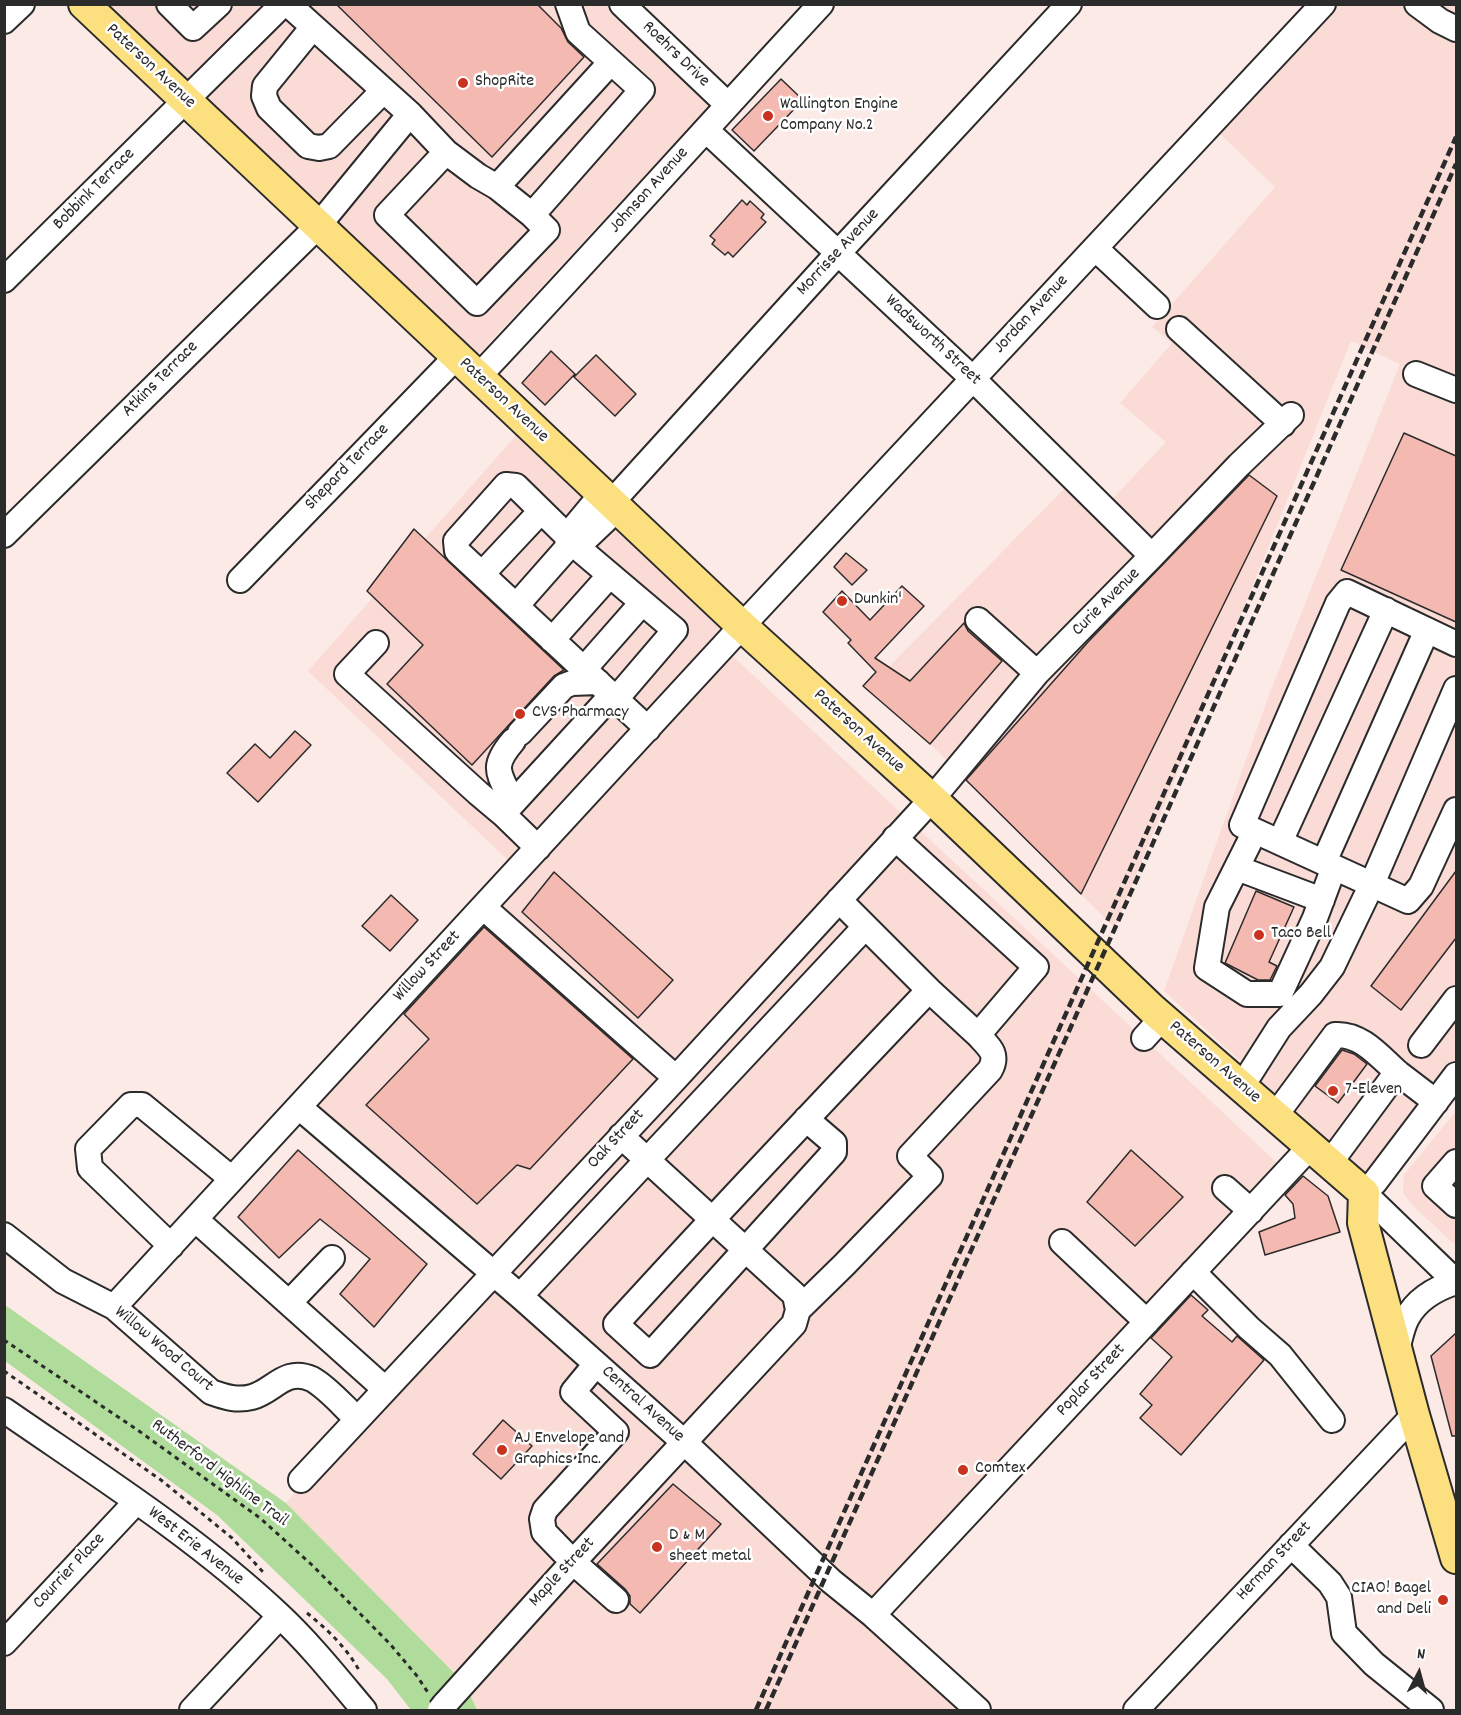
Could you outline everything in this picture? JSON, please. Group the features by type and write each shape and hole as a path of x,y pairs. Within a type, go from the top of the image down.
{"main road":[{"name":"Paterson Avenue","path":"84,4 742,626 932,799 1153,1028 1242,1086 1364,1193"},
{"path":"1364,1193 1362,1224 1456,1558"}],"street":[{"path":"4,21 22,4"},
{"path":"169,4 193,28 219,4"},
{"name":"Bobbink Terrace","path":"4,280 283,4"},
{"path":"288,4 410,114 446,152 497,187 547,230 477,303 387,215 446,152"},
{"path":"532,216 642,90 578,32 567,4"},
{"name":"Roehrs Drive","path":"622,4 728,105"},
{"name":"Johnson Avenue","path":"478,377 585,264 821,4"},
{"name":"Morrisse Avenue","path":"516,606 1069,4"},
{"name":"Jordan Avenue","path":"742,626 1323,4"},
{"path":"1417,4 1440,21 1456,29"},
{"path":"313,27 265,86 264,96 269,108 308,146 319,148 329,146 383,91"},
{"path":"497,187 611,62"},
{"name":"Atkins Terrace","path":"4,535 318,226 410,114"},
{"name":"Wadsworth Street","path":"706,130 972,378 1152,556"},
{"path":"1095,248 1157,306"},
{"name":"Curie Avenue","path":"932,799 1038,673 1239,465 1287,419 1179,328"},
{"name":"Shepard Terrace","path":"240,580 456,357"},
{"path":"1416,374 1456,390"},
{"path":"538,848 508,808 499,774 502,755 564,686 572,683 602,686 675,630 571,544 516,486 506,485 456,541 457,551 552,640 602,686 648,729"},
{"path":"482,574 542,511"},
{"path":"552,640 610,575"},
{"path":"1456,644 1347,592 1338,603 1242,825 1408,901 1421,886 1456,810"},
{"path":"508,808 602,686 642,603"},
{"path":"1280,842 1386,610"},
{"path":"978,620 1038,673"},
{"name":"Willow Street","path":"114,1307 742,626"},
{"path":"1256,831 1217,907 1207,968 1248,994 1280,994 1322,900 1329,864 1426,630"},
{"path":"376,644 347,675 478,794 508,808"},
{"path":"1242,1086 1279,1028 1311,994 1332,967 1372,884 1456,689"},
{"name":"Oak Street","path":"301,1480 676,1078 932,799"},
{"path":"839,900 928,990 978,1035 1036,967 895,838"},
{"path":"1237,868 1322,900"},
{"path":"483,907 676,1078"},
{"path":"520,1296 865,927"},
{"path":"806,1119 834,1143 834,1152 650,1355 616,1324 712,1219 806,1119 928,990"},
{"path":"1421,1044 1456,999"},
{"path":"1275,1116 1335,1035 1346,1034 1368,1045 1397,1072 1436,1102"},
{"name":"Maple Street","path":"440,1706 794,1324 798,1310 930,1176 910,1156 990,1071 994,1063 994,1053 978,1035"},
{"name":"Poplar Street","path":"873,1615 1251,1211 1320,1155 1397,1072"},
{"path":"1456,1075 1375,1182 1364,1193 1456,1282"},
{"path":"171,1246 90,1168 88,1149 131,1105 142,1105 232,1179"},
{"name":"Central Avenue","path":"298,1107 520,1296 685,1443 831,1581 873,1615 978,1710"},
{"path":"621,1136 795,1295 798,1310"},
{"path":"1456,1162 1435,1186 1456,1205"},
{"path":"1225,1188 1251,1211"},
{"path":"195,1219 385,1389"},
{"name":"Willow Wood Court","path":"4,1235 63,1281 114,1307 211,1392 225,1398 254,1397 268,1390 279,1380 290,1376 301,1376 321,1385 357,1419"},
{"path":"1062,1242 1147,1322"},
{"path":"289,1303 332,1258"},
{"path":"1193,1272 1249,1328 1280,1355 1332,1420"},
{"path":"1397,1350 1406,1319 1414,1307 1430,1293 1456,1282"},
{"path":"596,1364 573,1392 616,1432 545,1510 542,1520 544,1532 573,1562 616,1600"},
{"name":"West Erie Avenue","path":"4,1410 196,1545 280,1616 364,1710"},
{"name":"Herman Street","path":"1137,1710 1414,1415"},
{"name":"Courrier Place","path":"4,1643 136,1502"},
{"path":"1291,1545 1335,1590 1339,1597 1344,1633 1374,1664 1431,1710"},
{"path":"192,1710 280,1616"}],"path":[{"name":"Rutherford Highline Trail","path":"4,1340 139,1431 261,1518 312,1565 390,1644 440,1706"}],"shaded area":[{"path":"84,5 622,5 718,96 467,367"},
{"path":"1316,5 1456,5 1456,1075 1375,1182 1351,1163 1164,991 1269,695 1400,364 1351,341 1115,928 871,685 1073,480 1103,509 1166,442 1120,403 1172,343 1152,327 1275,187 1209,123"},
{"path":"527,423 742,626 509,861 308,671"},
{"path":"725,649 1289,1174 880,1621 981,1710 477,1710 466,1685 286,1503 493,1268 312,1098"},
{"path":"1456,1111 1456,1246 1413,1206 1403,1193 1404,1175"}],"green space":[{"path":"5,1305 286,1503 466,1685 477,1710 411,1710 387,1679 217,1515 5,1361"}],"building":[{"path":"336,4 537,4 561,28 568,42 584,57 492,157"},
{"path":"781,79 803,100 754,151 732,130"},
{"path":"742,200 747,205 750,201 764,214 761,218 766,222 733,257 728,252 725,255 712,244 715,240 710,236"},
{"path":"551,351 575,374 545,405 522,383"},
{"path":"596,355 636,394 615,416 574,377"},
{"path":"1404,433 1456,456 1456,622 1341,570"},
{"path":"1249,475 1277,496 1081,894 966,780 1088,642"},
{"path":"414,529 564,670 554,676 472,765 387,684 423,645 367,591"},
{"path":"846,553 867,570 852,585 834,567"},
{"path":"902,586 924,606 875,658 910,681 964,623 968,631 1002,661 930,744 863,686 876,672 848,643 851,640 823,612 842,591 870,620"},
{"path":"295,731 311,745 258,802 227,773 255,744 270,758"},
{"path":"1456,871 1456,938 1401,1010 1371,986"},
{"path":"554,872 673,980 638,1018 522,912"},
{"name":"Taco Bell","path":"1256,891 1294,907 1269,962 1277,966 1270,980 1258,980 1225,963"},
{"path":"391,895 418,920 390,951 362,926"},
{"path":"484,927 633,1059 530,1169 517,1165 477,1204 366,1105 429,1039 404,1014"},
{"path":"1342,1050 1354,1054 1367,1064 1338,1103 1315,1086"},
{"path":"298,1150 427,1264 374,1327 340,1294 370,1259 320,1219 279,1258 238,1217"},
{"path":"1131,1150 1183,1197 1135,1246 1087,1202"},
{"path":"1303,1176 1328,1196 1340,1232 1265,1255 1259,1232 1295,1218 1293,1204 1285,1195"},
{"path":"1191,1295 1208,1310 1202,1316 1232,1342 1237,1336 1264,1360 1181,1455 1140,1418 1152,1405 1140,1394 1172,1357 1151,1338"},
{"path":"1456,1333 1456,1436 1452,1436 1431,1356"},
{"name":"AJ Envelope and Graphics Inc.","path":"503,1420 532,1446 501,1479 473,1454"},
{"name":"D & M sheet metal","path":"673,1484 721,1524 640,1613 630,1604 630,1596 625,1589 597,1564"}],"railway":[{"path":"756,1710 1456,137"},
{"path":"766,1710 1456,164"}],"place":[{"name":"ShopRite","path":"463,83"},
{"name":"Wallington Engine Company No.2","path":"768,116"},
{"name":"Dunkin'","path":"842,601"},
{"name":"CVS Pharmacy","path":"520,714"},
{"name":"Taco Bell","path":"1259,935"},
{"name":"7-Eleven","path":"1333,1091"},
{"name":"AJ Envelope and Graphics Inc.","path":"502,1450"},
{"name":"Comtex","path":"963,1470"},
{"name":"D & M sheet metal","path":"657,1547"},
{"name":"CIAO! Bagel and Deli","path":"1443,1600"}]}
